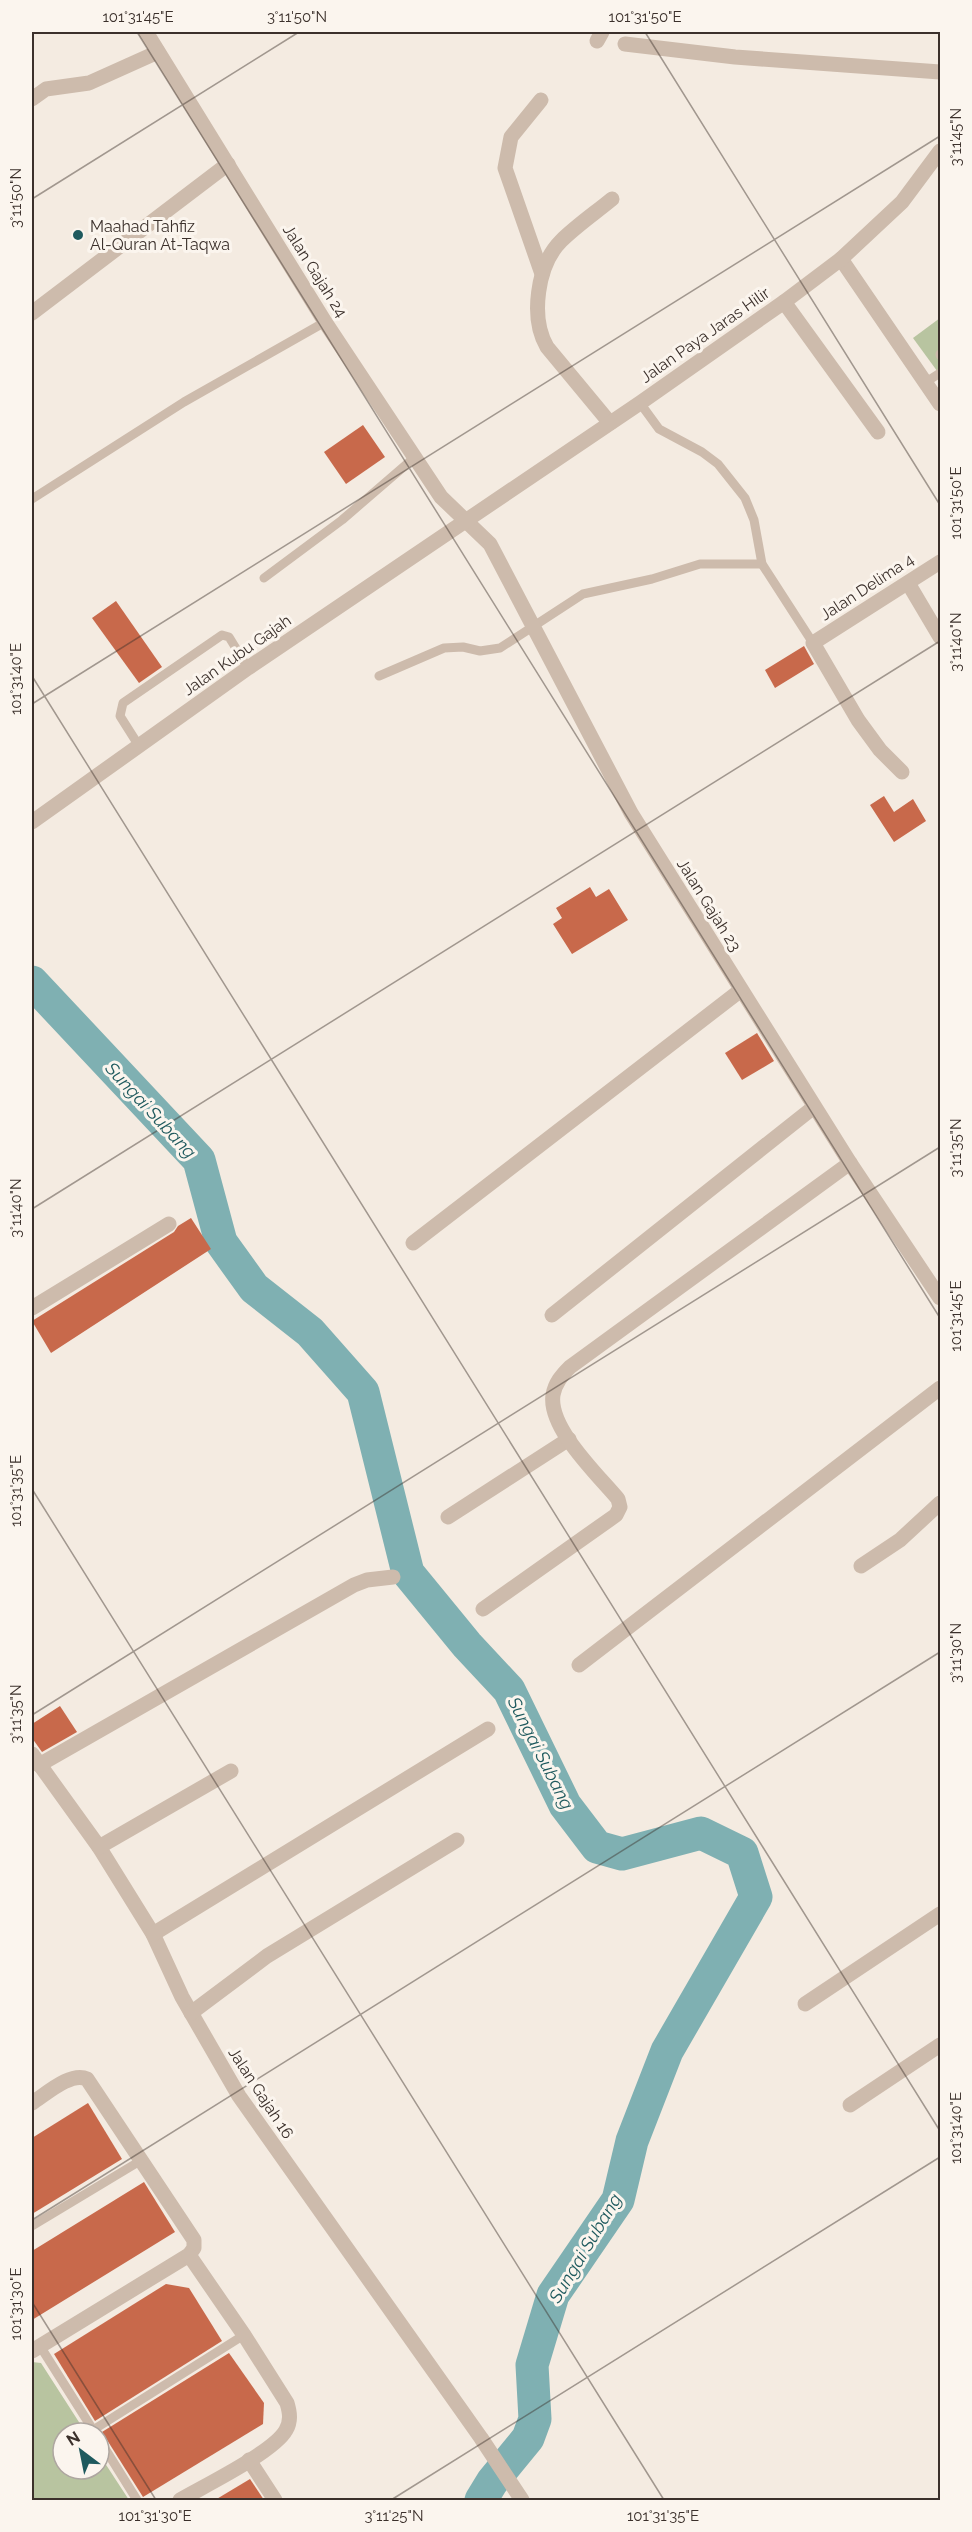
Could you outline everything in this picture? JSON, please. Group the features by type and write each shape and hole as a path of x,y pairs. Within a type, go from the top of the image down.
{"street":[{"name":"Jalan Gajah 24","path":"146,32 325,321 441,497 466,521"},
{"path":"625,44 735,57 940,72"},
{"path":"32,99 46,89 89,83 158,52"},
{"path":"541,100 511,137 505,168 542,274"},
{"name":"Jalan Paya Jaras Hilir","path":"466,521 640,403 841,259 902,202 940,151"},
{"path":"32,313 228,164"},
{"path":"610,423 547,346 539,333 536,309 542,274 559,243 612,199"},
{"path":"841,259 940,404"},
{"path":"784,302 878,432"},
{"name":"Jalan Gajah 23","path":"466,521 490,544 631,813 814,1107 940,1298"},
{"name":"Jalan Kubu Gajah","path":"32,822 249,668 466,521"},
{"name":"Jalan Delima 4","path":"813,643 940,562"},
{"path":"908,583 940,637"},
{"path":"813,643 858,720 880,750 902,772"},
{"path":"413,1243 741,990"},
{"path":"552,1315 814,1107"},
{"path":"483,1609 619,1512 618,1499 568,1439 554,1411 553,1395 559,1379 570,1367 850,1162"},
{"path":"32,1308 169,1224"},
{"path":"579,1665 940,1388"},
{"path":"448,1517 568,1439"},
{"path":"861,1566 900,1540 940,1503"},
{"path":"35,1760 354,1585 367,1580 393,1577"},
{"path":"153,1934 488,1728"},
{"name":"Jalan Gajah 16","path":"35,1760 99,1847 153,1934 191,2013 239,2096 481,2438 522,2500"},
{"path":"99,1847 231,1771"},
{"path":"191,2013 267,1956 457,1840"},
{"path":"804,2004 940,1914"},
{"path":"850,2104 940,2045"},
{"path":"32,2103 72,2079 82,2077 87,2079 194,2240 194,2248 189,2254 36,2348"},
{"path":"180,2500 249,2460 278,2440 290,2423 287,2403 189,2254"},
{"path":"249,2460 275,2500"}],"lane":[{"path":"32,499 184,402 325,321"},
{"path":"926,382 940,373"},
{"path":"640,403 659,429 702,452 718,464 745,498 753,520 762,564 813,643"},
{"path":"264,578 342,520 415,457"},
{"path":"379,676 444,648 462,647 480,651 500,648 583,594 652,579 700,564 762,564"},
{"path":"139,746 120,716 123,703 222,635 229,637 249,668"},
{"path":"32,2226 140,2161"},
{"path":"110,2421 244,2335"},
{"path":"36,2348 87,2421"},
{"path":"111,2458 137,2500"}],"green space":[{"path":"940,318 940,375 913,338"},
{"path":"32,2362 41,2363 78,2421 51,2421 51,2481 111,2481 111,2472 129,2500 32,2500"}],"building":[{"path":"363,425 385,457 346,484 324,452"},
{"path":"116,601 162,667 139,683 92,618"},
{"path":"804,646 814,664 775,688 765,670"},
{"path":"884,796 894,812 913,799 926,821 894,842 870,805"},
{"path":"590,887 596,897 609,889 628,920 572,954 553,924 562,918 556,908"},
{"path":"757,1033 774,1061 742,1080 725,1053"},
{"path":"191,1218 211,1249 51,1353 32,1321 174,1232 178,1226"},
{"path":"60,1706 77,1732 42,1752 32,1738 32,1724"},
{"path":"88,2103 122,2159 32,2214 32,2138"},
{"path":"144,2182 175,2232 32,2320 32,2251"},
{"path":"166,2284 189,2288 222,2341 95,2421 54,2354"},
{"path":"229,2353 264,2403 263,2424 143,2497 111,2446 111,2426"},
{"path":"250,2479 264,2500 215,2500"}],"waterway":[{"name":"Sungai Subang","path":"32,982 199,1160 221,1242 254,1288 310,1332 363,1392 408,1573 467,1645 509,1690 565,1805 597,1847 622,1854 701,1833 742,1853 756,1897 667,2051 632,2141 618,2200 553,2295 532,2365 535,2419 528,2438 492,2482 481,2500"}],"place":[{"name":"Maahad Tahfiz Al-Quran At-Taqwa","path":"78,235"}]}
